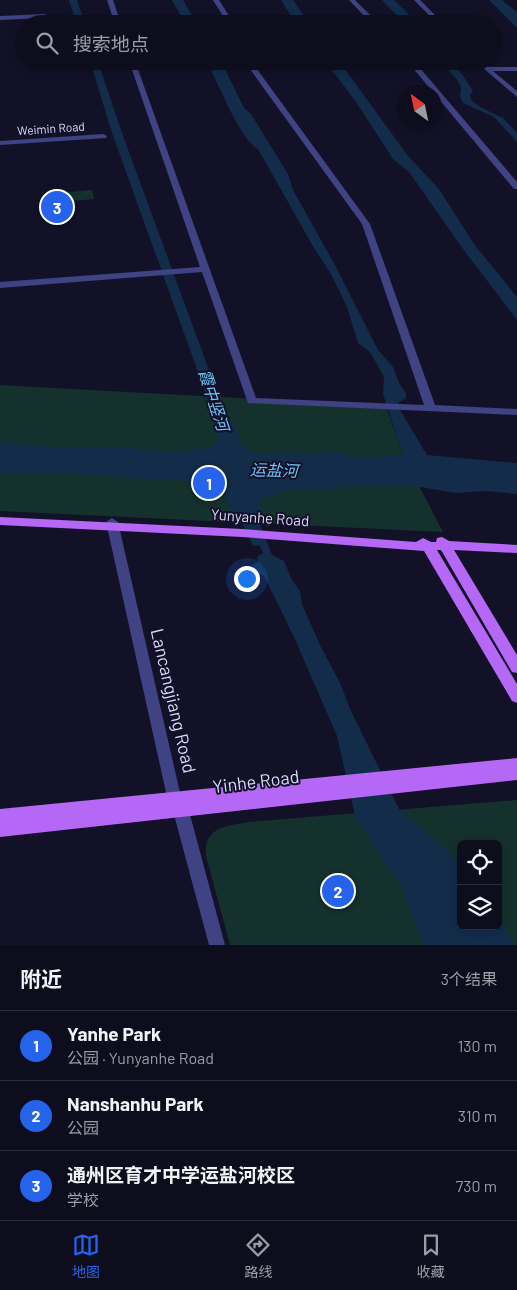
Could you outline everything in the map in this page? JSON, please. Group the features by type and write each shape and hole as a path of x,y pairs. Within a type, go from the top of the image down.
{"main road":[{"name":"Yunyanhe Road","path":"0,516 112,524"},
{"name":"Yunyanhe Road","path":"0,521 240,530 517,549"},
{"name":"Yunyanhe Road","path":"433,542 517,543"},
{"path":"433,542 517,668"},
{"path":"433,542 517,697"},
{"name":"Yinhe Road","path":"392,783 517,764"},
{"name":"Yinhe Road","path":"0,816 177,804 343,787 517,774"},
{"name":"Yinhe Road","path":"0,830 177,804"}],"street":[{"path":"110,0 115,15"},
{"path":"216,0 225,15"},
{"path":"352,0 366,15"},
{"path":"417,0 431,15"},
{"path":"0,19 15,19"},
{"path":"502,69 517,69"},
{"path":"135,70 252,401 517,412"},
{"path":"254,70 366,224 431,409"},
{"path":"418,70 517,187"},
{"path":"488,70 517,95"},
{"name":"Weimin Road","path":"0,143 103,136"},
{"path":"0,280 204,266"},
{"path":"0,285 204,266"},
{"name":"Lancangjiang Road","path":"112,524 177,804 217,945"}],"green space":[{"path":"92,190 94,199 61,202 59,193"},
{"path":"0,385 386,406 403,455 443,532 0,511"},
{"path":"517,800 517,945 230,945 206,856 206,846 212,834 232,825 249,822"}],"water":[{"path":"172,0 183,0 192,15 180,15"},
{"path":"281,0 293,0 304,15 290,15"},
{"path":"382,0 394,0 410,15 396,15"},
{"path":"489,0 502,0 517,12 517,28"},
{"name":"运盐河","path":"210,70 225,70 244,108 251,114 288,174 293,190 335,265 378,350 393,367 399,383 406,393 406,398 398,403 400,410 427,455 517,463 517,494 484,491 456,493 408,485 349,486 317,490 301,488 286,490 274,496 261,498 262,510 258,513 260,524 272,555 284,561 292,580 300,591 302,604 319,643 341,685 350,709 399,809 457,860 457,930 502,930 502,922 514,945 423,945 401,885 356,820 337,736 294,637 264,576 257,573 252,565 258,562 257,557 263,553 259,545 253,546 239,517 232,516 223,492 179,479 151,480 67,474 0,474 0,442 56,448 130,448 174,452 209,448 219,438 205,395 217,393 237,429 239,443 251,452 267,454 338,452 357,458 403,455 383,394 384,377 370,352 358,343 347,307 331,274 314,248 258,149 236,122"},
{"path":"332,70 346,70 408,156 439,189 474,244 517,297 517,320 463,249 409,172 393,159 356,102"},
{"path":"448,70 458,70 473,91 470,95 472,101 503,118 517,133 517,142 494,117 463,103 460,97 461,87"}],"waterway":[{"name":"霞中竖河","path":"73,0 78,15"},
{"name":"霞中竖河","path":"97,70 117,133 218,411"}],"place":[{"name":"通州区育才中学运盐河校区","path":"57,207"},
{"name":"Yanhe Park","path":"209,483"},
{"name":"Nanshanhu Park","path":"338,891"}]}
